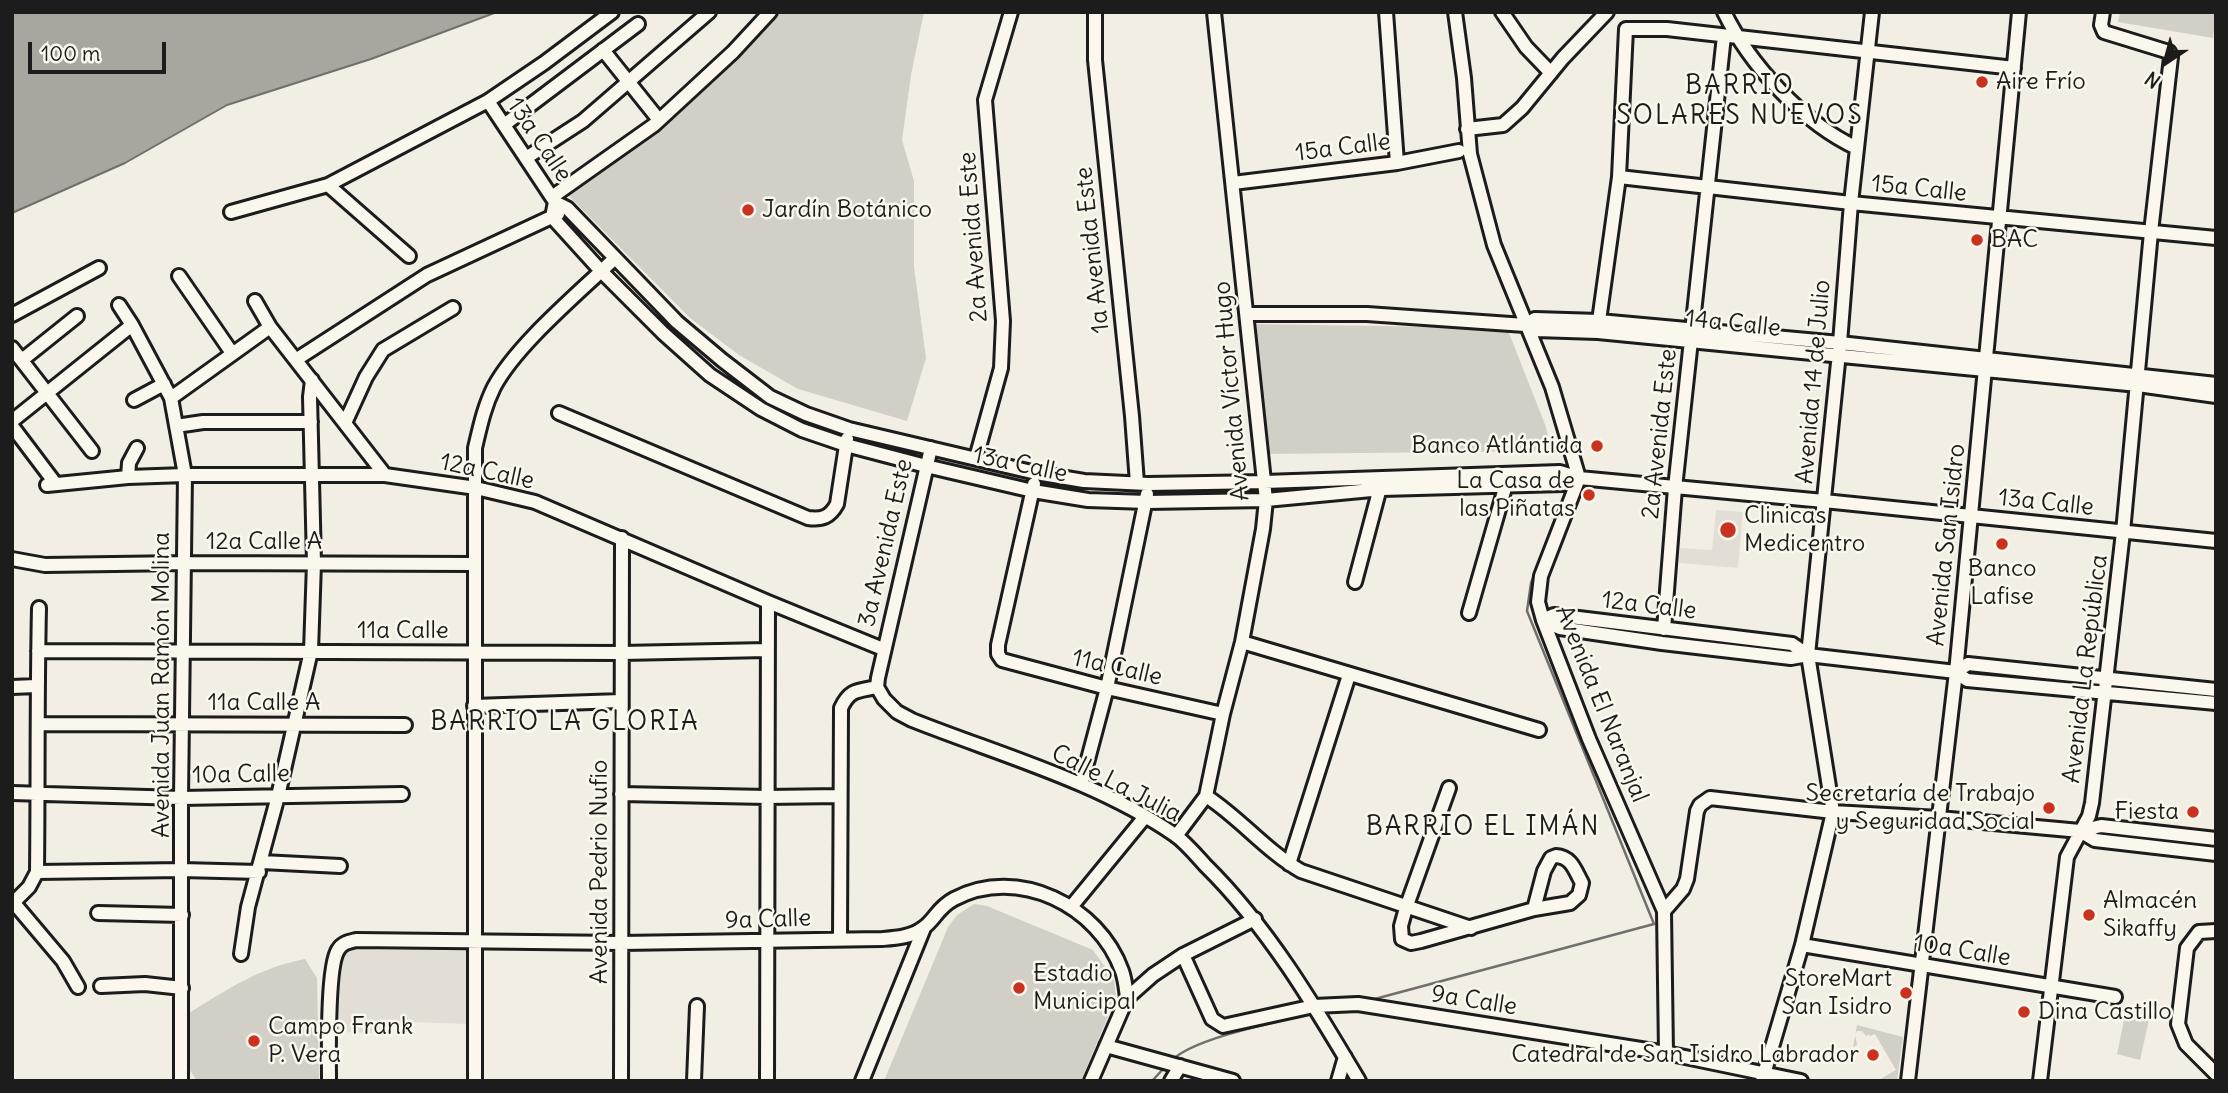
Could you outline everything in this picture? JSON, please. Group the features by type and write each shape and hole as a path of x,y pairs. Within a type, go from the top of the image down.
{"street":[{"path":"231,212 328,185 488,101 612,12"},
{"path":"526,158 583,121 709,12"},
{"path":"297,359 427,275 552,217 558,203 659,120 733,52 770,12"},
{"name":"2a Avenida Este","path":"976,458 1002,368 1003,321 985,100 1011,12"},
{"name":"1a Avenida Este","path":"1083,778 1107,688 1147,502 1132,416 1095,60 1095,12"},
{"name":"Avenida Víctor Hugo","path":"1177,836 1206,796 1223,714 1242,642 1266,500 1214,12"},
{"path":"1386,12 1397,163"},
{"path":"1455,12 1470,154 1494,245 1552,387 1579,478"},
{"path":"1502,12 1526,47 1551,73"},
{"path":"1467,129 1503,125 1522,108 1607,12 1626,29 1667,29 2014,68"},
{"path":"1724,12 1730,37 1788,98 1838,139 1857,148"},
{"name":"Avenida 14 de Julio","path":"1763,1077 1802,946 1833,812 1808,655 1872,12"},
{"name":"Avenida San Isidro","path":"1908,1081 1956,672 2020,12"},
{"name":"Avenida La República","path":"2040,1081 2067,857 2089,816 2092,803 2123,532 2151,232 2171,54 2104,32 2101,25 2103,12"},
{"path":"504,125 638,24"},
{"path":"1599,327 1619,177 1626,29"},
{"name":"2a Avenida Este","path":"1664,629 1675,488 1707,186 1730,37"},
{"path":"603,50 659,120"},
{"name":"13a Calle","path":"488,101 558,203 677,322 770,397 806,414 849,429 1036,474 1084,481 1381,483 1507,480 1563,484 1579,478 1824,500 2216,541"},
{"name":"15a Calle","path":"1233,183 1397,163 1459,151"},
{"name":"15a Calle","path":"1619,177 2216,239"},
{"path":"328,185 409,256"},
{"name":"13a Calle","path":"552,217 601,271 710,375 761,409 802,430 846,445 1033,491 1088,500 1266,500 1381,483"},
{"path":"475,1081 475,448 483,413 495,385 524,347 615,258"},
{"path":"12,315 99,268"},
{"path":"178,276 232,353"},
{"path":"255,301 270,327 385,475"},
{"name":"Avenida Juan Ramón Molina","path":"119,305 171,398 185,475 181,1081"},
{"path":"345,423 366,377 383,350 453,308"},
{"path":"1247,314 1367,314 1525,325"},
{"path":"22,360 77,316"},
{"name":"14a Calle","path":"1525,325 1535,320 2139,380 2216,384"},
{"path":"12,423 132,324"},
{"path":"171,398 270,327"},
{"path":"12,348 92,451"},
{"path":"710,375 722,360"},
{"path":"241,954 248,908 312,651 312,380"},
{"name":"14a Calle","path":"2139,380 2216,396"},
{"path":"134,400 164,384"},
{"path":"559,413 817,519 833,512 837,504 849,429"},
{"path":"176,426 202,422 311,422"},
{"name":"12a Calle","path":"12,423 51,484 185,475 385,475 476,488 535,502 883,649"},
{"path":"128,477 129,463 137,448"},
{"name":"3a Avenida Este","path":"883,649 930,448"},
{"path":"1033,491 1036,474"},
{"name":"Avenida El Naranjal","path":"1579,478 1541,576 1538,602 1589,739 1664,911 1667,1053"},
{"path":"1469,613 1507,480"},
{"path":"1355,582 1381,483"},
{"name":"11a Calle","path":"1033,491 998,645 998,654 1002,660 1107,688 1223,714"},
{"name":"Avenida Pedrio Nufio","path":"621,1081 622,538"},
{"name":"12a Calle A","path":"12,559 45,565 475,564"},
{"path":"768,602 768,1081"},
{"path":"39,608 36,686 39,724 37,872 29,887 13,903 63,961 78,987"},
{"name":"12a Calle","path":"1543,620 1554,615 1792,644 1808,655"},
{"name":"12a Calle","path":"1543,620 1560,628 1791,658 1808,655 1956,672 1968,664 2216,703"},
{"path":"1242,642 1539,730"},
{"path":"839,938 841,708 846,696 855,691 877,687 883,649"},
{"name":"11a Calle","path":"38,651 621,653 768,650"},
{"path":"1289,864 1349,675"},
{"path":"12,687 36,686"},
{"name":"12a Calle","path":"2105,686 2216,690"},
{"name":"Calle La Julia","path":"877,687 897,712 912,720 1082,784 1177,836 1233,892 1255,919 1314,1006 1359,1081"},
{"path":"474,706 621,701"},
{"name":"11a Calle A","path":"39,724 405,725"},
{"path":"1449,788 1406,908 1401,926 1402,939 1406,942 1421,941 1534,909 1570,903 1579,895 1582,883 1566,857 1556,856 1548,863 1534,909"},
{"name":"10a Calle","path":"12,793 181,798 402,794"},
{"path":"621,794 839,796"},
{"path":"1206,796 1231,813 1289,864 1314,876 1472,928"},
{"path":"1664,911 1687,879 1697,811 1700,805 1710,798 1833,812 1939,818 2080,831 2101,826 2216,839"},
{"path":"1071,906 1144,818"},
{"path":"2080,831 2095,840 2216,854"},
{"path":"37,872 340,866"},
{"path":"862,1081 924,928 938,909 956,898 983,889 1016,887 1046,894 1071,906 1097,929 1112,950 1123,972 1127,998"},
{"path":"98,913 182,915"},
{"path":"1091,1081 1127,998 1153,975 1182,955 1255,919"},
{"name":"9a Calle","path":"329,1081 332,968 339,948 356,940 768,942 902,937 924,928"},
{"path":"2216,931 2199,932 2189,942 2178,1024 2186,1044 2216,1074"},
{"name":"10a Calle","path":"1802,946 2115,997"},
{"name":"9a Calle","path":"1182,955 1212,1019 1223,1026 1314,1006 1358,1004 1667,1053 1763,1077 1801,1081"},
{"path":"101,986 145,984 182,988"},
{"path":"694,1081 697,1006"},
{"path":"1106,1046 1233,1081"},
{"path":"1338,1081 1345,1057"},
{"path":"1171,1081 1180,1066"}],"shaded area":[{"path":"12,12 497,12 371,59 227,105 125,163 12,213"},
{"name":"Jardín Botánico","path":"764,12 924,12 911,75 902,140 914,181 914,267 926,358 907,421 798,389 739,355 690,318 564,191 721,57"},
{"path":"2120,12 2216,12 2213,38 2118,22"},
{"path":"1252,324 1507,328 1546,427 1551,451 1267,454"},
{"name":"Clinicas Medicentro","path":"1716,510 1743,512 1738,568 1679,563 1680,548 1712,550"},
{"name":"Estadio Municipal","path":"974,904 987,906 1093,950 1114,980 1116,997 1081,1081 884,1081 948,927 957,915"},
{"path":"468,944 467,1024 381,1021 379,1033 336,1032 336,966 342,949 348,946"},
{"name":"Campo Frank P. Vera","path":"305,959 317,978 319,1081 197,1081 189,1069 189,1013 259,974"},
{"path":"2127,1006 2151,1011 2140,1060 2117,1054"},
{"path":"1857,1025 1903,1037 1897,1081 1877,1081 1896,1070 1875,1034 1866,1036 1862,1031 1857,1031 1855,1034"}],"waterway":[{"path":"1371,1000 1654,924 1527,611 1531,583 1562,503"},
{"path":"1172,1060 1199,1044 1310,1014"},
{"path":"1152,1081 1165,1067"}],"place":[{"name":"Aire Frío","path":"1982,82"},
{"name":"Jardín Botánico","path":"748,210"},
{"name":"BAC","path":"1977,240"},
{"name":"Banco Atlántida","path":"1597,446"},
{"name":"La Casa de las Piñatas","path":"1589,495"},
{"name":"Clinicas Medicentro","path":"1728,530"},
{"name":"Banco Lafise","path":"2002,544"},
{"name":"Secretaría de Trabajo y Seguridad Social","path":"2049,808"},
{"name":"Fiesta","path":"2193,812"},
{"name":"Almacén Sikaffy","path":"2089,915"},
{"name":"Estadio Municipal","path":"1019,988"},
{"name":"StoreMart San Isidro","path":"1906,993"},
{"name":"Dina Castillo","path":"2024,1012"},
{"name":"Campo Frank P. Vera","path":"254,1041"},
{"name":"Catedral de San Isidro Labrador","path":"1873,1055"}],"district":[{"name":"BARRIO SOLARES NUEVOS","path":"1740,102"},
{"name":"BARRIO LA GLORIA","path":"565,723"},
{"name":"BARRIO EL IMÁN","path":"1483,828"}]}
